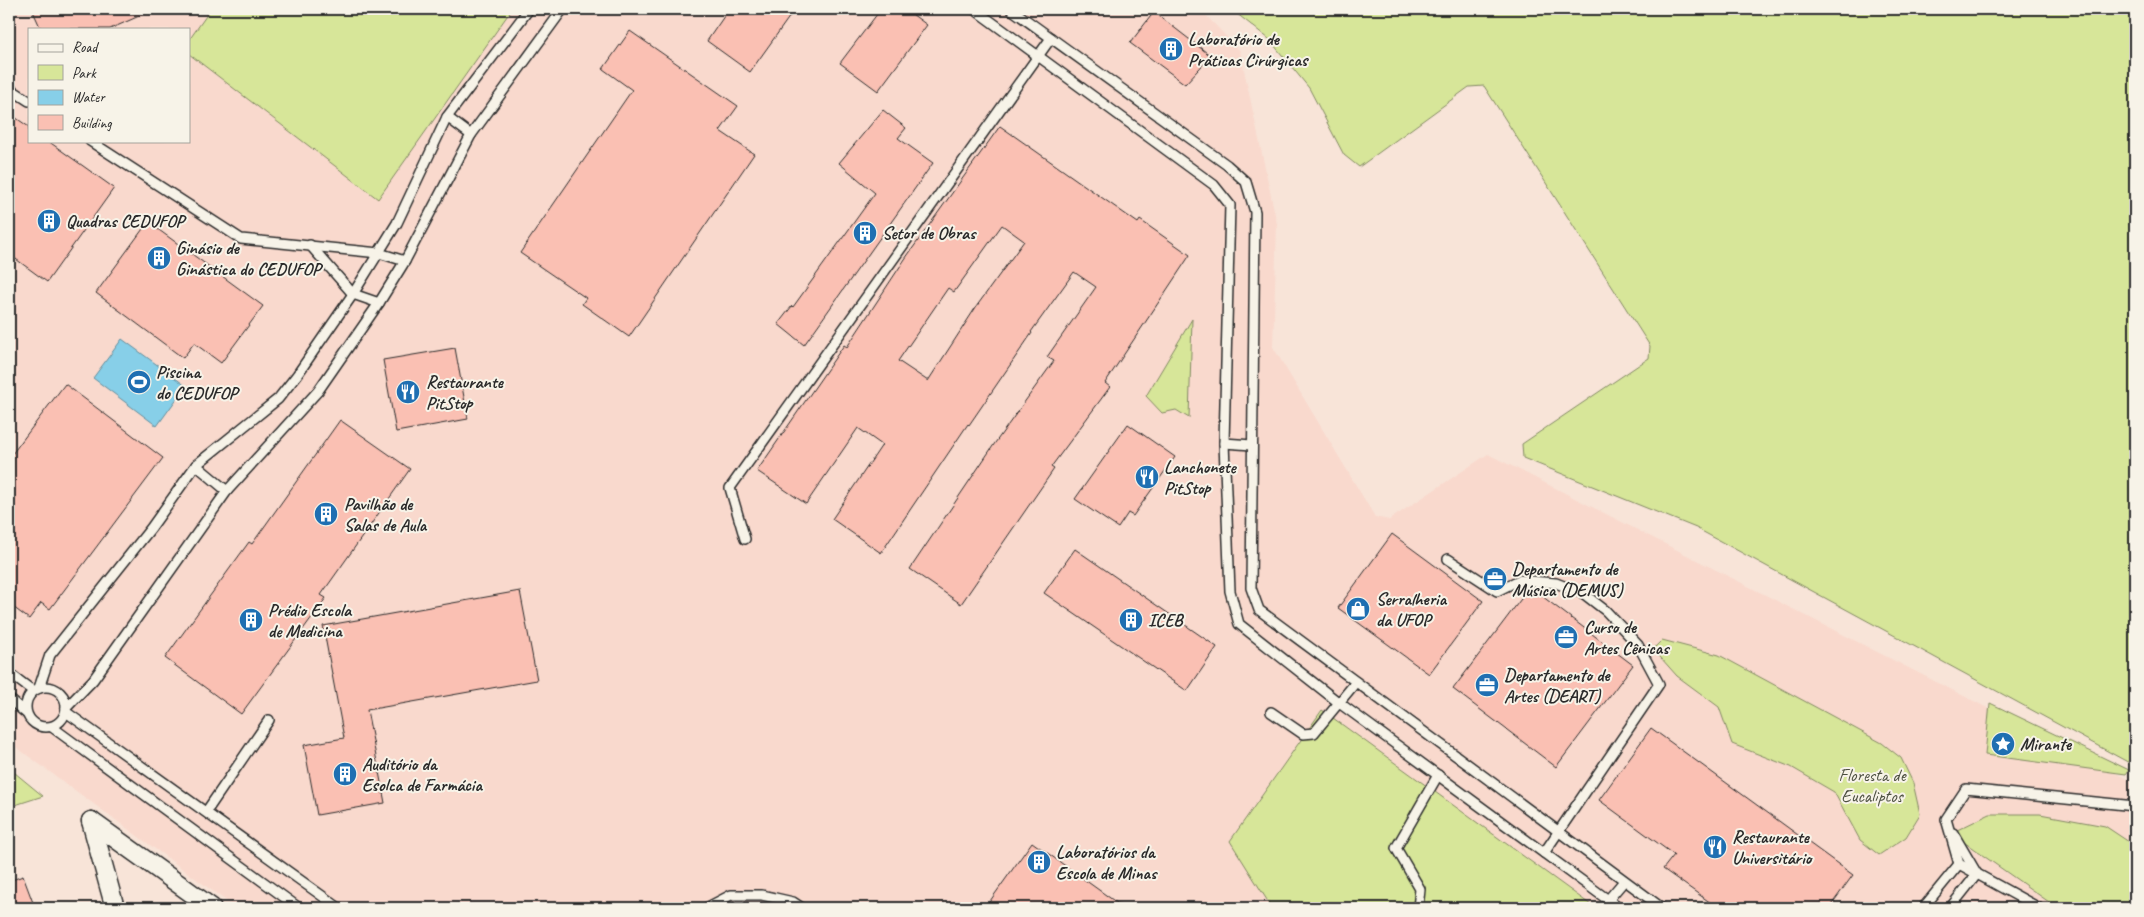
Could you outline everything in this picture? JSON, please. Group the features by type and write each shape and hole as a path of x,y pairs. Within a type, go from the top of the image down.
{"street":[{"path":"115,908 91,821 212,908"}],"lane":[{"path":"26,713 26,701 36,690 50,655 151,528 196,465 278,398 297,375 353,294 397,223 447,117 529,9"},
{"path":"9,699 39,727 52,727 61,721 66,710 92,680 227,491 318,391 379,303 405,261 471,135 562,9"},
{"path":"974,9 1214,185 1230,205 1224,443 1230,591 1239,624 1338,702 1614,906 1624,881"},
{"path":"1011,9 1219,160 1246,182 1255,212 1251,588 1259,610 1662,908"},
{"path":"745,539 730,488 1050,38"},
{"path":"9,88 28,100"},
{"path":"447,117 471,135"},
{"path":"92,142 241,239 379,253 405,261"},
{"path":"310,245 353,294 379,303"},
{"path":"1224,443 1252,445"},
{"path":"196,465 227,491"},
{"path":"1448,559 1497,591 1519,580 1556,583 1584,594 1606,611 1638,645 1659,684 1544,853"},
{"path":"9,674 36,690 50,687 55,690 63,697 66,710 339,908"},
{"path":"1271,712 1303,734 1314,733 1356,682"},
{"path":"206,812 269,720"},
{"path":"52,727 299,908"},
{"path":"1418,908 1420,889 1396,848 1438,775"},
{"path":"2039,908 1959,864 1946,819 1966,789 2135,806"},
{"path":"1946,819 1976,874"},
{"path":"1924,908 1959,864"},
{"path":"1950,908 1976,874"},
{"path":"706,908 731,894 762,895 793,902 802,908"}],"shaded area":[{"path":"9,9 1200,9 1240,51 1277,224 1273,347 1375,517 1389,520 1488,454 2135,783 2135,908 236,908 9,742"}],"green space":[{"path":"211,9 512,9 378,199 190,55 190,39"},
{"path":"1231,9 2135,9 2135,766 1696,528 1523,458 1522,444 1649,358 1650,346 1484,86 1469,87 1359,167 1344,155 1309,88 1269,39"},
{"path":"1192,319 1189,418 1176,410 1162,413 1146,396"},
{"name":"Floresta de Eucaliptos","path":"1662,640 1719,655 1882,743 1901,758 1913,783 1920,814 1906,837 1879,855 1860,840 1834,792 1791,767 1732,744 1719,707 1677,676 1653,649"},
{"path":"1990,703 2129,770 2126,774 1985,755"},
{"path":"1322,710 1595,908 1272,908 1230,841"},
{"path":"9,768 43,796 9,807"},
{"path":"1990,814 2040,814 2105,826 2135,846 2135,908 2053,908 2049,902 1951,833"}],"water":[{"name":"Piscina do CEDUFOP","path":"122,339 186,386 157,426 93,378"}],"building":[{"path":"32,9 155,9 112,28 41,28"},
{"path":"729,9 795,9 750,72 707,41"},
{"path":"881,9 905,9 927,25 878,91 840,63"},
{"name":"Laboratório de Práticas Cirúrgicas","path":"1154,12 1211,56 1185,84 1130,43"},
{"path":"630,31 738,106 720,131 754,154 629,337 582,304 586,298 520,253 632,90 603,69"},
{"path":"883,110 906,128 898,138 933,163 804,345 778,324 793,307 875,193 839,163"},
{"name":"Quadras CEDUFOP","path":"9,113 28,126 28,142 49,142 114,188 47,282 9,254"},
{"path":"1000,126 1138,223 1140,220 1190,255 1105,383 1110,387 1051,467 1054,469 961,604 910,569 995,443 1054,361 1047,357 1096,287 1074,272 881,553 832,519 882,445 858,428 806,504 757,471 844,345 847,347 905,259","holes":["1002,225 1024,241 976,307 928,381 898,361 948,288 954,292"]},
{"name":"Ginásio de Ginástica do CEDUFOP","path":"148,222 263,306 221,363 194,343 183,358 96,293"},
{"path":"455,348 468,419 396,432 383,360"},
{"path":"65,384 163,458 50,609 41,603 29,619 9,604 9,458"},
{"path":"340,420 410,469 321,595 326,598 241,714 165,658 249,542 252,544"},
{"path":"1128,424 1175,457 1133,516 1128,513 1118,528 1075,499"},
{"path":"1392,534 1483,601 1429,674 1338,608"},
{"name":"ICEB","path":"1075,549 1217,647 1187,691 1044,593"},
{"path":"1530,587 1633,665 1556,767 1453,689"},
{"path":"520,591 537,680 367,710 385,803 317,815 304,745 344,738 323,626"},
{"path":"1651,728 1853,875 1829,908 1718,908 1663,869 1674,855 1599,800"},
{"name":"Laboratórios da Escola de Minas","path":"1032,842 1124,908 985,908"},
{"path":"23,876 35,908 9,908 9,881"}],"place":[{"name":"Laboratório de Práticas Cirúrgicas","path":"1171,49"},
{"name":"Quadras CEDUFOP","path":"49,221"},
{"name":"Setor de Obras","path":"865,233"},
{"name":"Ginásio de Ginástica do CEDUFOP","path":"159,258"},
{"name":"Piscina do CEDUFOP","path":"139,382"},
{"name":"Restaurante PitStop","path":"408,392"},
{"name":"Lanchonete PitStop","path":"1147,477"},
{"name":"Pavilhão de Salas de Aula","path":"326,514"},
{"name":"Departamento de Música (DEMUS)","path":"1495,579"},
{"name":"Serralheria da UFOP","path":"1358,609"},
{"name":"Prédio Escola de Medicina","path":"251,620"},
{"name":"ICEB","path":"1131,620"},
{"name":"Curso de Artes Cênicas","path":"1566,637"},
{"name":"Departamento de Artes (DEART)","path":"1487,685"},
{"name":"Mirante","path":"2003,744"},
{"name":"Auditório da Esolca de Farmácia","path":"345,774"},
{"name":"Restaurante Universitário","path":"1715,847"},
{"name":"Laboratórios da Escola de Minas","path":"1039,862"}]}
